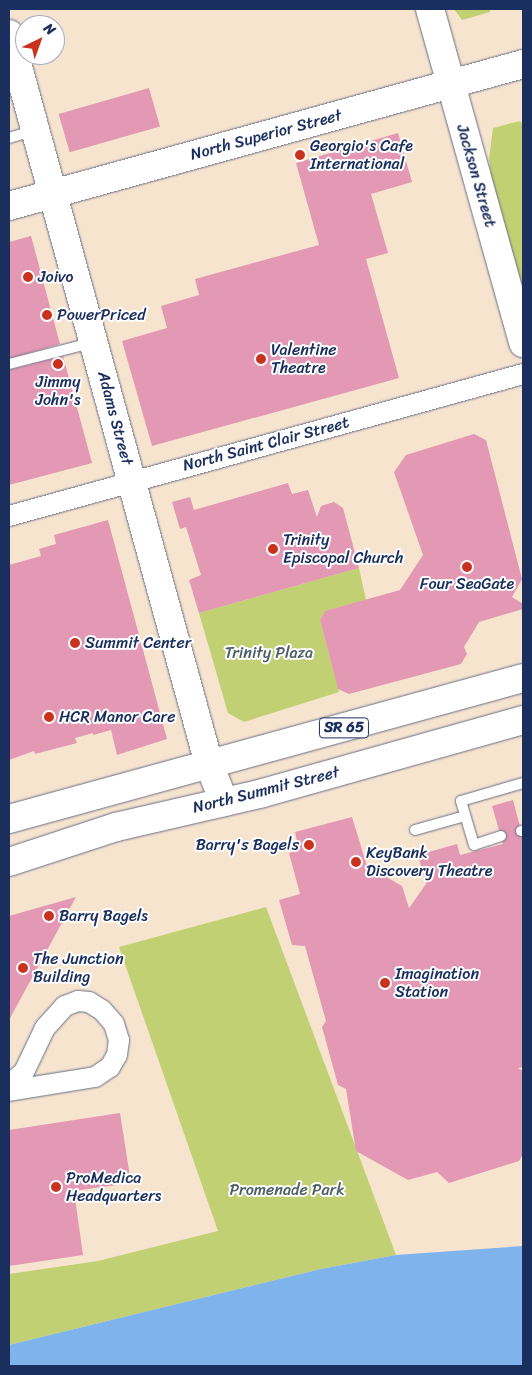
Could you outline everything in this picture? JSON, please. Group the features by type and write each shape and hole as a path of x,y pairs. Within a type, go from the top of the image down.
{"street":[{"name":"Jackson Street","path":"430,9 523,343"},
{"name":"Adams Street","path":"10,41 95,342 209,764 224,802"},
{"name":"North Superior Street","path":"9,206 523,64"},
{"name":"North Saint Clair Street","path":"9,516 523,374"},
{"name":"SR 65","path":"9,819 523,678"},
{"name":"North Summit Street","path":"9,862 108,830 224,802 523,720"},
{"path":"9,1085 24,1072 45,1028 65,1006 89,1002 102,1010 114,1024 119,1040 117,1055 110,1067 95,1078 9,1090"}],"lane":[{"path":"9,138 36,130"},
{"path":"9,364 95,342"},
{"path":"500,836 474,845 461,801 523,783"},
{"path":"415,830 465,816"}],"green space":[{"path":"454,9 490,9 490,12 462,20"},
{"path":"520,121 523,125 523,294 492,182 489,159 493,128"},
{"name":"Trinity Plaza","path":"359,568 366,600 325,611 320,620 339,692 244,722 228,713 199,613"},
{"name":"Promenade Park","path":"266,907 396,1255 321,1269 9,1345 9,1274 98,1261 218,1231 119,947"}],"water":[{"path":"523,1246 523,1366 9,1366 9,1345 321,1269 396,1255"}],"building":[{"path":"149,88 160,126 70,152 59,114"},
{"name":"Valentine Theatre","path":"398,133 412,182 371,194 388,253 366,259 399,378 152,446 122,341 167,328 161,306 199,295 195,279 319,245 296,163"},
{"path":"31,236 60,344 9,359 9,242"},
{"path":"63,356 92,463 9,485 9,370"},
{"name":"Four SeaGate","path":"474,434 486,440 522,579 512,597 523,604 523,609 479,622 464,647 467,654 461,664 349,694 338,689 320,620 325,611 400,590 423,555 394,472 406,455"},
{"name":"Trinity Episcopal Church","path":"288,483 292,494 308,490 317,517 321,506 334,502 343,508 359,568 199,613 189,580 201,575 186,527 180,529 172,502 190,497 194,510"},
{"name":"Summit Center","path":"108,520 167,739 117,755 111,730 75,738 77,743 35,754 34,751 9,760 9,565 41,556 39,549 56,544 54,535"},
{"name":"Imagination Station","path":"513,800 523,838 523,1067 518,1068 523,1071 523,1154 519,1161 449,1183 437,1172 408,1180 356,1151 346,1089 338,1085 322,1027 326,1021 305,946 292,945 279,900 300,894 289,853 299,850 295,832 352,817 367,866 402,886 409,908 426,884 418,855 457,844 460,855 503,844 492,806"},
{"name":"The Junction Building","path":"76,897 9,1020 9,916"},
{"name":"ProMedica Headquarters","path":"120,1113 131,1183 74,1191 83,1255 9,1266 9,1130"}],"place":[{"name":"Georgio's Cafe International","path":"300,155"},
{"name":"Joivo","path":"28,277"},
{"name":"PowerPriced","path":"47,315"},
{"name":"Valentine Theatre","path":"261,359"},
{"name":"Jimmy John's","path":"58,364"},
{"name":"Trinity Episcopal Church","path":"273,549"},
{"name":"Four SeaGate","path":"467,567"},
{"name":"Summit Center","path":"75,643"},
{"name":"HCR Manor Care","path":"49,717"},
{"name":"Barry's Bagels","path":"309,845"},
{"name":"KeyBank Discovery Theatre","path":"356,862"},
{"name":"Barry Bagels","path":"49,916"},
{"name":"The Junction Building","path":"23,968"},
{"name":"Imagination Station","path":"385,983"},
{"name":"ProMedica Headquarters","path":"56,1187"}]}
